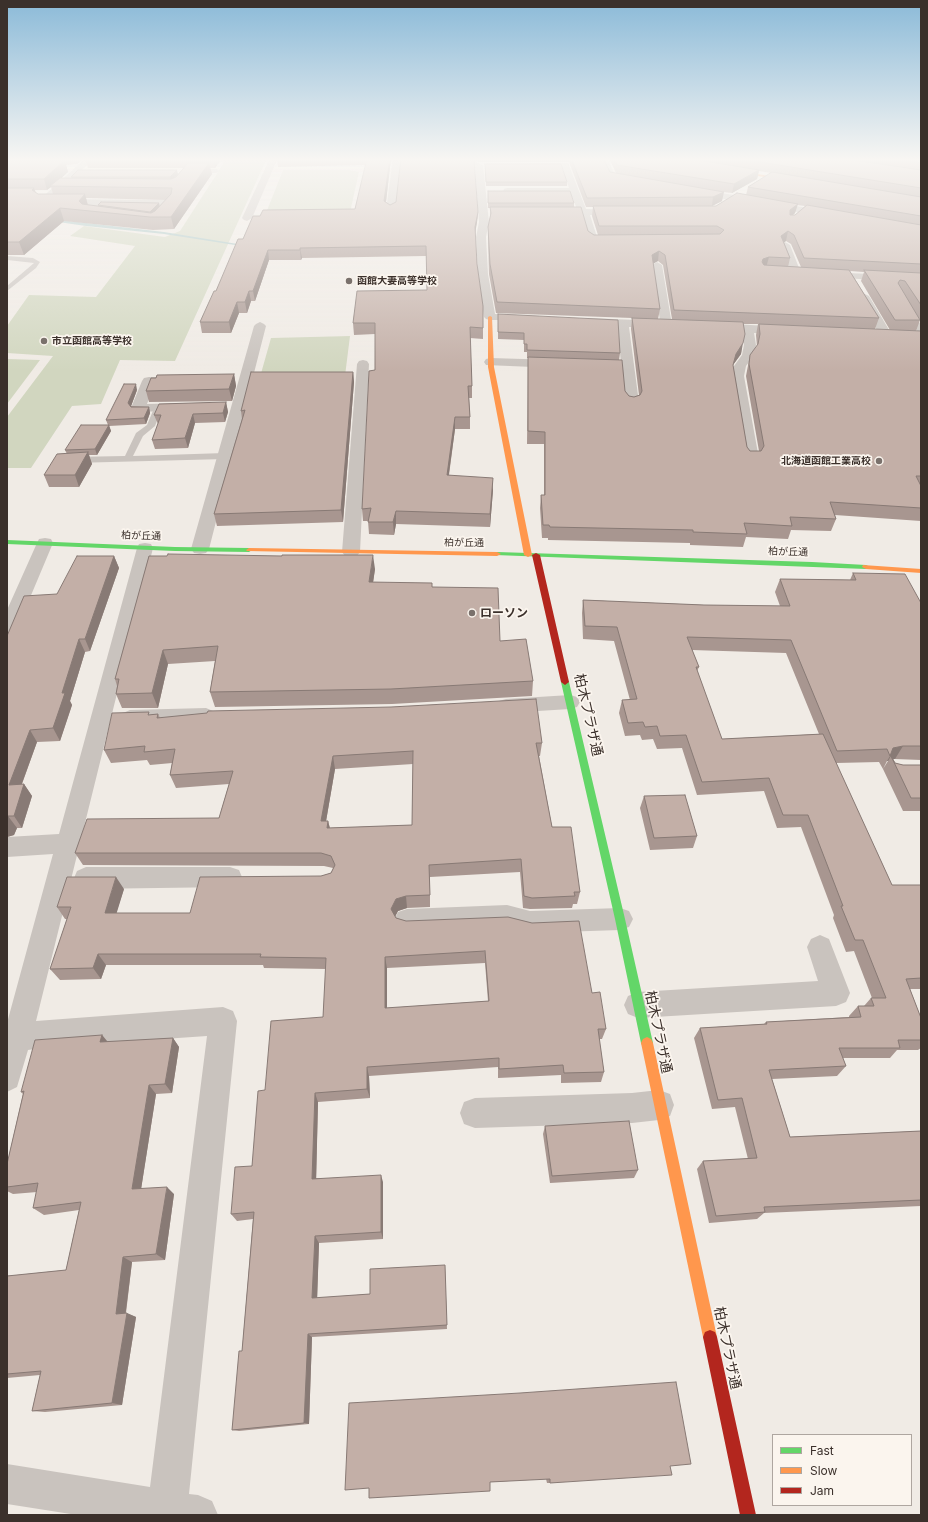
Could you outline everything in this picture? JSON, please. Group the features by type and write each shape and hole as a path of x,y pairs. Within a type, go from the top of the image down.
{"street":[{"path":"483,229 481,237 483,274 490,316 543,319"},
{"path":"589,229 593,240 623,240"},
{"path":"785,245 804,274"},
{"path":"657,265 666,325"},
{"path":"781,273 853,273 921,278"},
{"path":"853,273 886,335"},
{"name":"柏木プラザ通","path":"490,316 490,362 532,555 570,702 620,919 748,1515"},
{"path":"580,321 681,326"},
{"path":"622,323 632,403"},
{"path":"200,549 260,326"},
{"path":"703,327 794,331"},
{"path":"748,329 750,345 748,355 740,366 738,376 752,460"},
{"path":"871,335 900,336"},
{"path":"490,362 566,364"},
{"path":"351,552 363,364"},
{"path":"582,365 627,366"},
{"path":"230,380 245,380"},
{"path":"194,381 149,381 138,408 202,407"},
{"path":"224,406 238,406"},
{"name":"柏が丘通","path":"7,542 145,548 532,555 812,564 920,573"},
{"path":"7,631 45,543"},
{"path":"7,1077 12,1039 59,878 145,548"},
{"path":"483,707 570,702"},
{"path":"100,718 226,716"},
{"path":"7,847 68,843"},
{"path":"59,878 254,877"},
{"path":"407,920 507,916 530,922 620,919"},
{"path":"638,1006 836,993 820,947"},
{"path":"7,1484 182,1513 223,1021 47,1032 12,1039"},
{"path":"475,1113 632,1108 660,1105"}],"lane":[{"path":"7,258 33,260 37,262 7,289"},
{"path":"906,306 919,335"},
{"path":"128,458 139,435 151,426 158,408"},
{"path":"63,461 225,456"}],"green space":[{"path":"80,229 106,229 165,237 180,231 181,229 235,229 175,361 120,360 101,404 72,406 31,468 7,468 7,417 53,356 7,353 7,326 29,295 96,297 135,246 70,236"},
{"path":"350,336 345,376 260,377 271,338"},
{"path":"7,359 40,360 7,404"}],"building":[{"path":"7,229 35,229 19,242 7,242"},
{"path":"247,229 475,229 477,264 483,306 483,328 470,327 472,386 468,386 470,417 455,417 447,475 493,478 490,514 396,511 393,522 368,522 371,508 362,509 369,371 375,370 375,323 353,323 357,291 427,290 426,246 268,250 253,291 249,291 245,302 237,302 229,322 200,322 214,291 216,291 238,239 243,239"},
{"path":"488,229 587,229 594,235 720,234 724,230 722,229 921,229 921,264 804,258 794,235 788,231 781,236 790,258 769,257 763,259 762,262 764,265 849,270 879,318 674,310 665,255 659,251 652,255 660,309 497,302 490,264"},
{"path":"864,270 921,273 921,305 905,281 900,280 898,283 920,320 895,320"},
{"path":"498,314 618,320 620,353 527,350 527,344 524,344 524,333 498,332"},
{"path":"632,318 743,322 745,334 743,343 736,354 733,365 747,447 750,451 761,451 764,446 749,364 750,355 758,344 760,334 759,324 921,331 921,476 916,476 921,486 921,508 830,502 836,519 790,517 792,526 744,523 747,534 693,532 693,530 550,527 549,525 543,525 541,495 545,495 545,432 528,431 528,357 622,360 625,391 629,396 634,397 640,395 642,391"},
{"path":"251,372 353,372 341,510 214,514 245,410 241,411"},
{"path":"234,374 229,389 146,391 151,378 156,378 157,375"},
{"path":"124,384 136,384 128,403 131,407 149,407 144,418 106,420"},
{"path":"226,402 223,413 193,414 185,438 152,440 161,415 154,415 159,404"},
{"path":"81,425 109,425 95,449 65,450"},
{"path":"88,452 75,475 44,475 57,454"},
{"path":"168,554 282,556 373,555 369,582 432,583 432,587 498,588 500,641 526,639 533,681 391,689 210,692 218,646 163,650 152,693 116,694 119,679 115,679 149,556 167,556"},
{"path":"77,556 114,556 85,639 79,639 62,693 65,693 53,728 30,730 9,785 24,784 14,816 8,816 7,820 7,636 24,596 57,594"},
{"path":"853,573 905,574 921,603 921,746 903,746 893,748 890,756 887,749 837,751 791,640 687,637 699,667 696,667 722,739 823,734 892,885 921,885 921,978 906,979 921,1018 921,1040 898,1040 900,1048 839,1048 846,1066 769,1070 790,1137 921,1131 921,1200 764,1207 765,1212 716,1216 703,1161 757,1158 742,1098 718,1100 700,1028 767,1024 766,1022 861,1017 858,1006 874,1006 871,998 886,998 863,940 855,940 808,815 783,815 769,778 702,782 686,735 660,736 657,726 645,727 643,722 628,723 622,700 637,699 617,627 585,626 583,600 704,605 790,606 780,579 856,580"},
{"path":"536,699 542,743 536,743 552,827 571,827 580,892 574,892 575,896 532,898 524,896 521,859 429,865 430,895 406,896 396,899 391,909 396,918 406,921 508,917 532,923 579,921 592,993 600,992 606,1029 598,1029 604,1072 564,1073 563,1065 499,1069 499,1058 367,1067 367,1089 315,1093 312,1179 381,1175 381,1232 315,1236 312,1298 370,1294 370,1269 445,1265 447,1325 308,1334 304,1423 232,1430 239,1351 242,1351 254,1212 231,1214 235,1167 252,1166 258,1091 265,1090 271,1021 323,1017 326,958 260,957 261,954 98,954 93,968 50,969 71,907 57,907 67,877 116,877 105,913 190,913 200,877 321,876 331,873 335,865 331,856 321,853 75,853 87,819 219,818 233,771 170,775 175,749 144,752 145,746 104,750 112,713 149,712 148,715 158,714 157,718 207,713 208,711 391,707","holes":["413,751 412,825 327,828 328,821 321,821 333,756","485,951 489,1001 385,1008 385,957"]},
{"path":"891,756 895,763 903,765 921,765 921,798 911,798"},
{"path":"685,795 697,836 654,838 644,796"},
{"path":"102,1035 100,1042 173,1038 165,1084 149,1085 132,1189 167,1187 156,1254 123,1257 116,1314 127,1313 112,1403 32,1411 41,1371 7,1374 7,1276 66,1270 81,1202 33,1208 38,1183 7,1187 7,1164 24,1091 21,1092 35,1040"},
{"path":"629,1121 638,1170 552,1176 545,1126"},
{"path":"676,1382 691,1464 670,1466 672,1475 550,1483 550,1479 490,1482 490,1491 369,1498 369,1488 345,1490 349,1403"}],"waterway":[{"path":"125,229 164,233 248,246"}],"traffic: fast":[{"path":"7,542 175,549 249,550"},
{"path":"497,554 866,567"},
{"path":"565,682 647,1043"}],"traffic: slow":[{"path":"490,317 491,367 528,555"},
{"path":"249,550 497,554"},
{"path":"866,567 921,571"},
{"path":"647,1043 710,1337"}],"traffic: jam":[{"path":"536,555 565,682"},
{"path":"710,1337 748,1515"}],"place":[{"name":"函館大妻高等学校","path":"349,281"},
{"name":"市立函館高等学校","path":"44,341"},
{"name":"北海道函館工業高校","path":"879,461"},
{"name":"ローソン","path":"472,613"}]}
